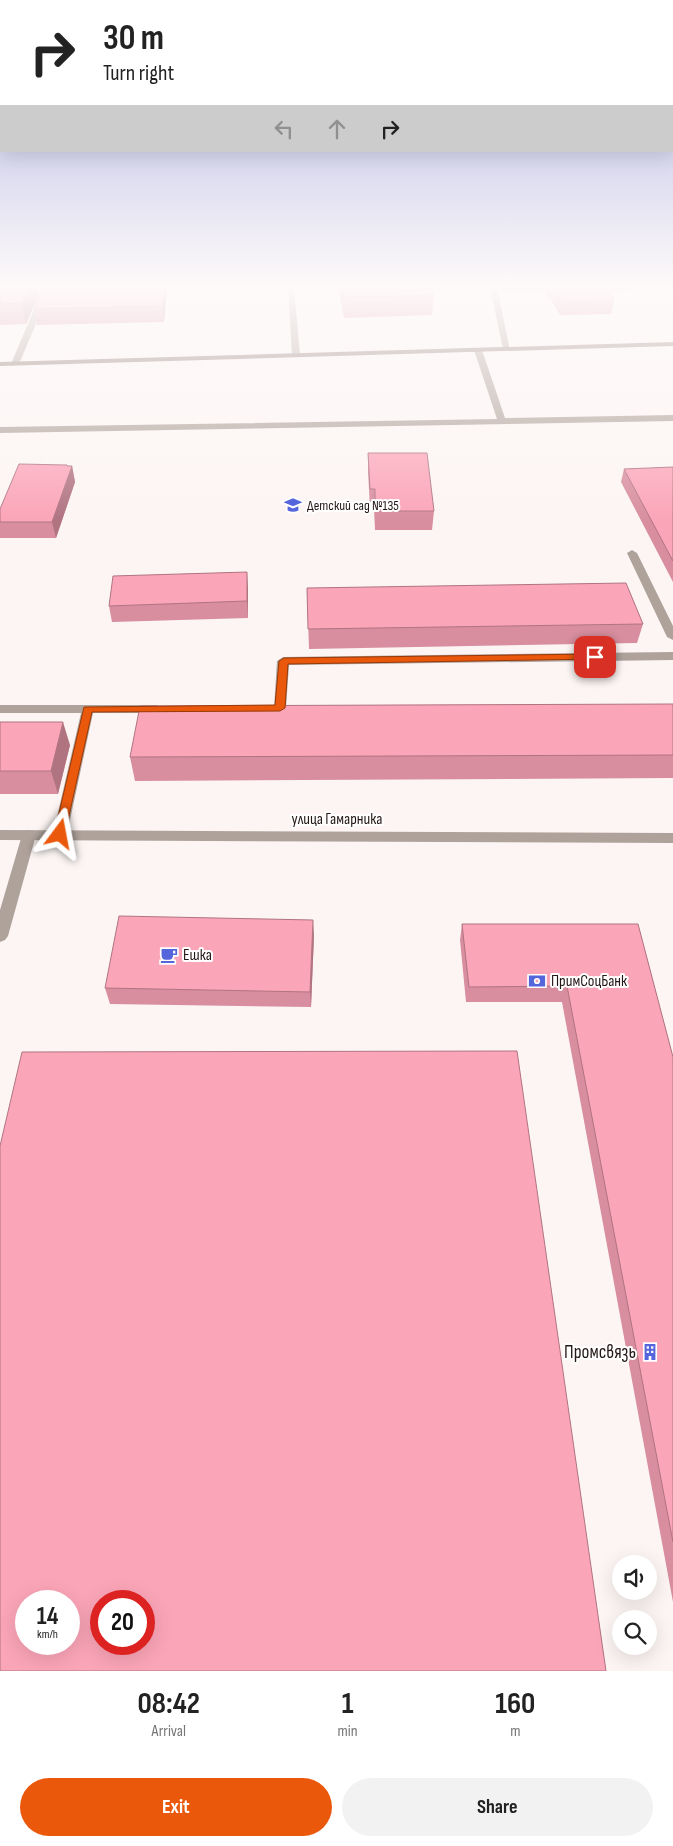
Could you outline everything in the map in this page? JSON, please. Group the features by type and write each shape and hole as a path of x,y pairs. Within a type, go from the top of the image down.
{"street":[{"path":"483,365 502,421"},
{"path":"0,430 673,418"},
{"path":"632,553 673,637"},
{"path":"280,708 284,661 673,656"},
{"path":"60,834 88,709"},
{"path":"0,710 174,709"},
{"name":"улица Гамарника","path":"0,835 673,838"},
{"path":"0,936 29,835"}],"building":[{"path":"368,453 427,453 434,511 375,511 375,489 370,489"},
{"path":"19,464 72,466 52,522 0,522 0,509"},
{"path":"673,467 673,561 624,469"},
{"path":"247,572 247,601 109,606 113,576"},
{"path":"626,583 643,624 308,629 307,588"},
{"path":"673,704 673,755 130,757 140,706"},
{"path":"0,722 63,722 51,771 0,771"},
{"path":"119,916 313,920 310,992 105,988"},
{"name":"Промсвязь","path":"462,924 638,924 673,1057 673,1542 567,986 469,987"},
{"path":"517,1051 606,1671 0,1671 0,1146 22,1052"}],"place":[{"name":"Детский сад №135","path":"293,505"},
{"name":"Ешка","path":"169,955"},
{"name":"ПримСоцБанк","path":"537,981"},
{"name":"Промсвязь","path":"650,1352"}],"route":[{"path":"60,834 88,709 280,708 284,661 595,657"}]}
